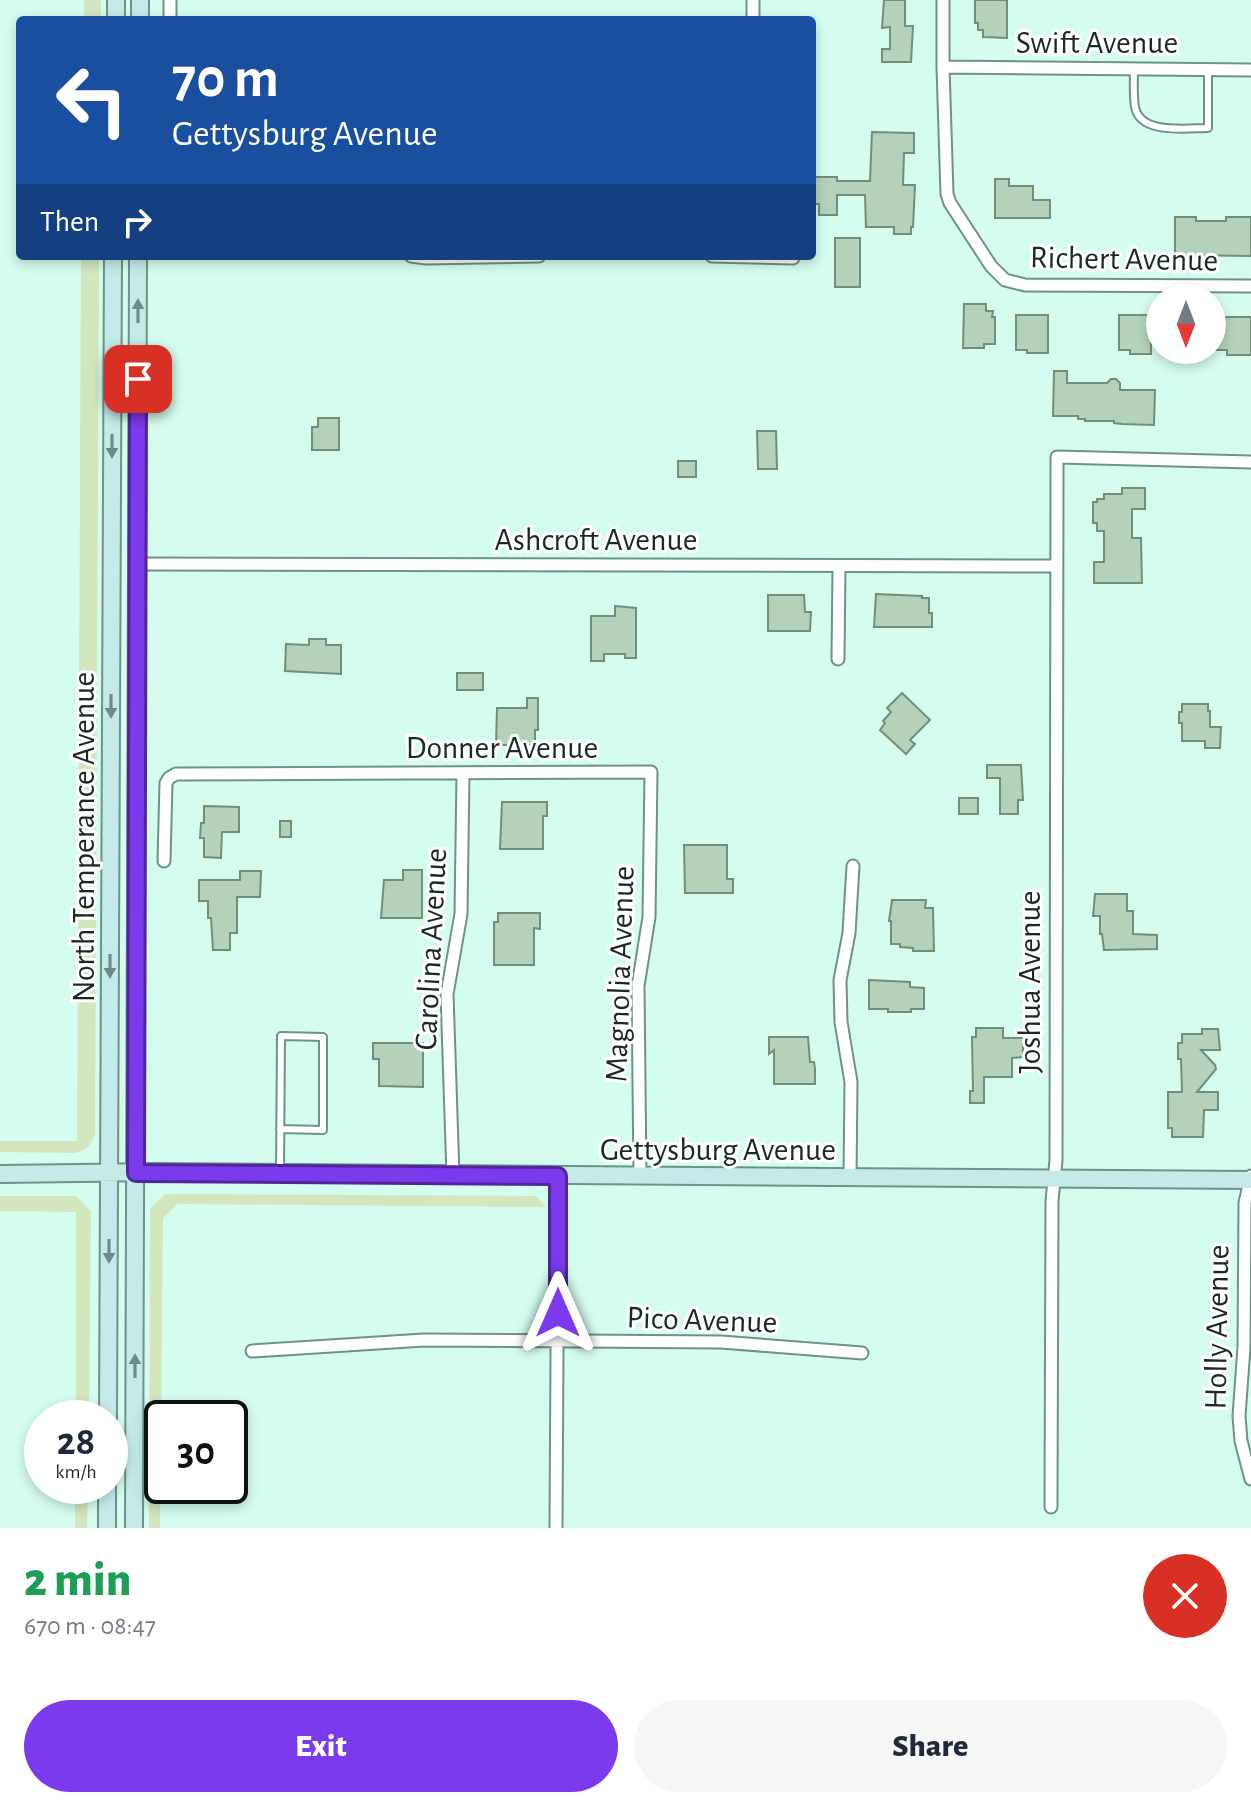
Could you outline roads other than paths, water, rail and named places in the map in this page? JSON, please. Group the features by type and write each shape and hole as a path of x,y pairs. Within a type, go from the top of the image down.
{"main road":[{"name":"North Temperance Avenue","path":"108,1400 113,260"},
{"name":"North Temperance Avenue","path":"134,1528 138,260"},
{"name":"Gettysburg Avenue","path":"0,1174 1251,1179"},
{"path":"107,1504 107,1528"}],"street":[{"path":"943,0 943,67"},
{"name":"Swift Avenue","path":"943,67 1251,70"},
{"name":"Richert Avenue","path":"943,67 947,194 991,266 1005,280 1025,285 1251,286"},
{"name":"Joshua Avenue","path":"1051,1507 1052,1216 1056,1160 1057,457 1251,462"},
{"name":"Ashcroft Avenue","path":"137,564 1055,566"},
{"path":"838,659 839,566"},
{"name":"Donner Avenue","path":"164,861 166,783 176,774 651,772"},
{"name":"Magnolia Avenue","path":"640,1177 638,986 649,917 651,772"},
{"name":"Carolina Avenue","path":"453,1176 447,994 461,914 463,774"},
{"path":"850,1178 851,1082 841,1022 840,980 851,919 853,866"},
{"path":"556,1528 558,1176"},
{"name":"Holly Avenue","path":"1251,1179 1245,1203 1244,1347 1239,1416 1241,1441 1251,1479"},
{"name":"Pico Avenue","path":"252,1351 424,1340 558,1340 721,1342 862,1353"}],"lane":[{"path":"1134,69 1134,106 1140,119 1158,127 1208,128 1208,69"},
{"path":"280,1129 323,1130 323,1037 281,1036 280,1129 280,1174"}]}
